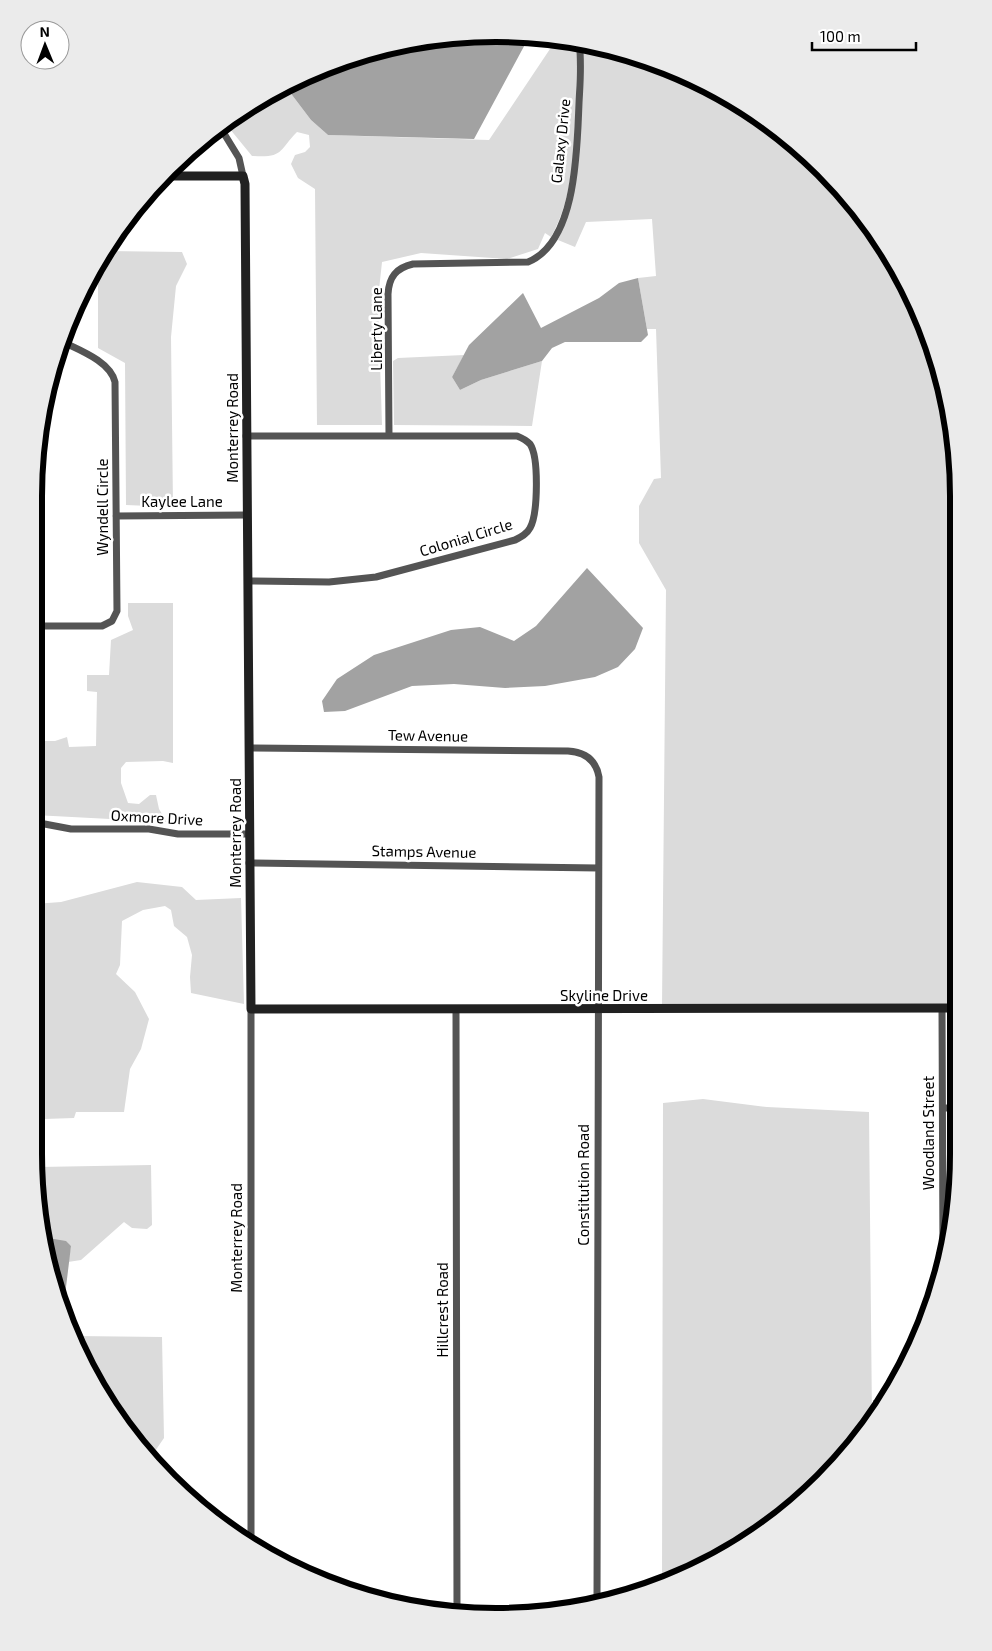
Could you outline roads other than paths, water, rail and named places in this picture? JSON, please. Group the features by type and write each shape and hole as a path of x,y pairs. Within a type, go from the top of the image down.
{"street":[{"name":"Galaxy Drive","path":"553,240 564,216 575,164 580,78 579,50"},
{"name":"Monterrey Road","path":"224,133 240,158 243,176 251,1009 251,1536"},
{"path":"174,176 243,176"},
{"name":"Liberty Lane","path":"389,436 388,294 390,281 394,273 402,267 413,264 528,262 544,253 553,240"},
{"name":"Wyndell Circle","path":"42,626 102,626 112,621 117,612 116,391 114,374 101,363 69,345"},
{"name":"Colonial Circle","path":"246,436 509,435 524,439 531,446 534,457 535,502 530,528 515,540 376,577 329,582 248,581"},
{"name":"Kaylee Lane","path":"116,516 247,515"},
{"name":"Tew Avenue","path":"249,748 568,751 587,756 598,770"},
{"name":"Constitution Road","path":"597,1597 598,770"},
{"name":"Oxmore Drive","path":"42,824 71,829 149,829 178,834 249,834"},
{"name":"Stamps Avenue","path":"249,863 598,868"},
{"name":"Woodland Street","path":"942,1008 943,1231"},
{"name":"Skyline Drive","path":"251,1009 950,1008"},
{"name":"Hillcrest Road","path":"456,1010 456,1607"},
{"path":"943,1108 950,1108"}]}
